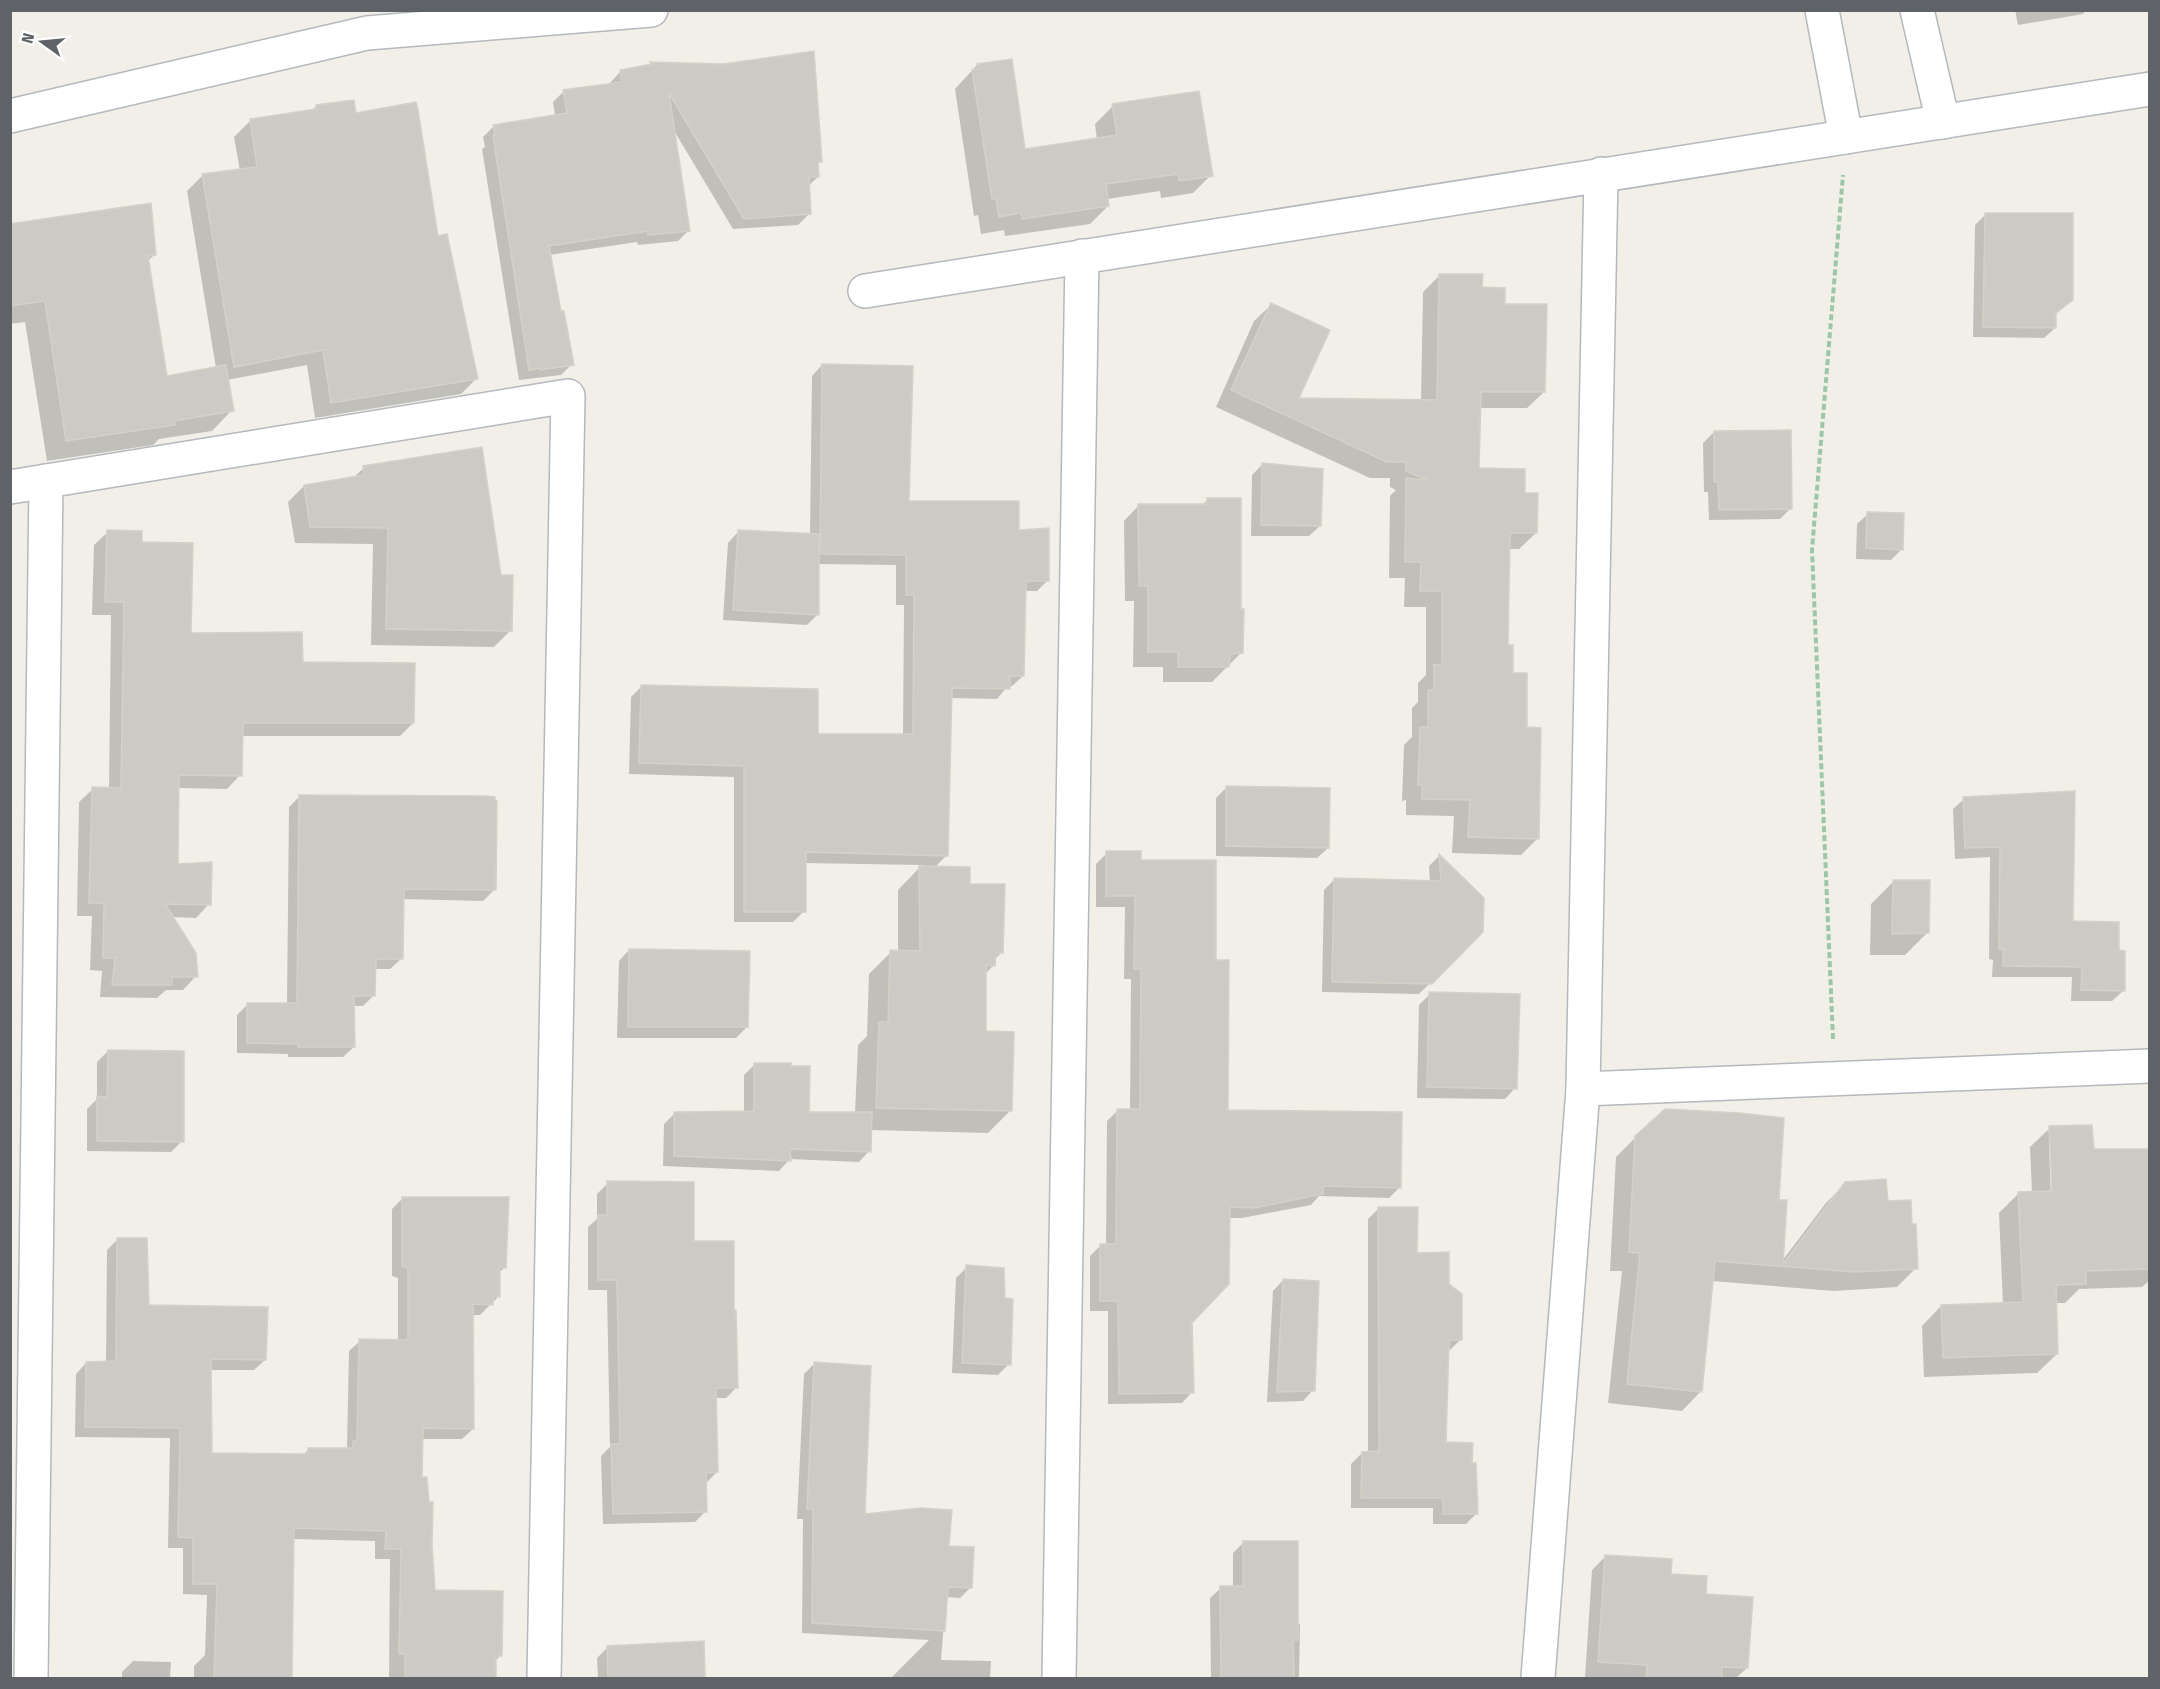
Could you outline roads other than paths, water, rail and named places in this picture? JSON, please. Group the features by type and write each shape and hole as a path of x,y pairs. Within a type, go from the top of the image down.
{"street":[{"path":"10,116 367,33 555,15 651,10"},
{"path":"1822,10 1846,137"},
{"path":"1917,10 1942,122"},
{"path":"865,291 2150,89"},
{"path":"1538,1678 1583,1089 1601,174"},
{"path":"1059,1678 1082,256"},
{"path":"10,487 568,396 544,1678"},
{"path":"31,1678 46,481"},
{"path":"1583,1089 2150,1066"}]}
